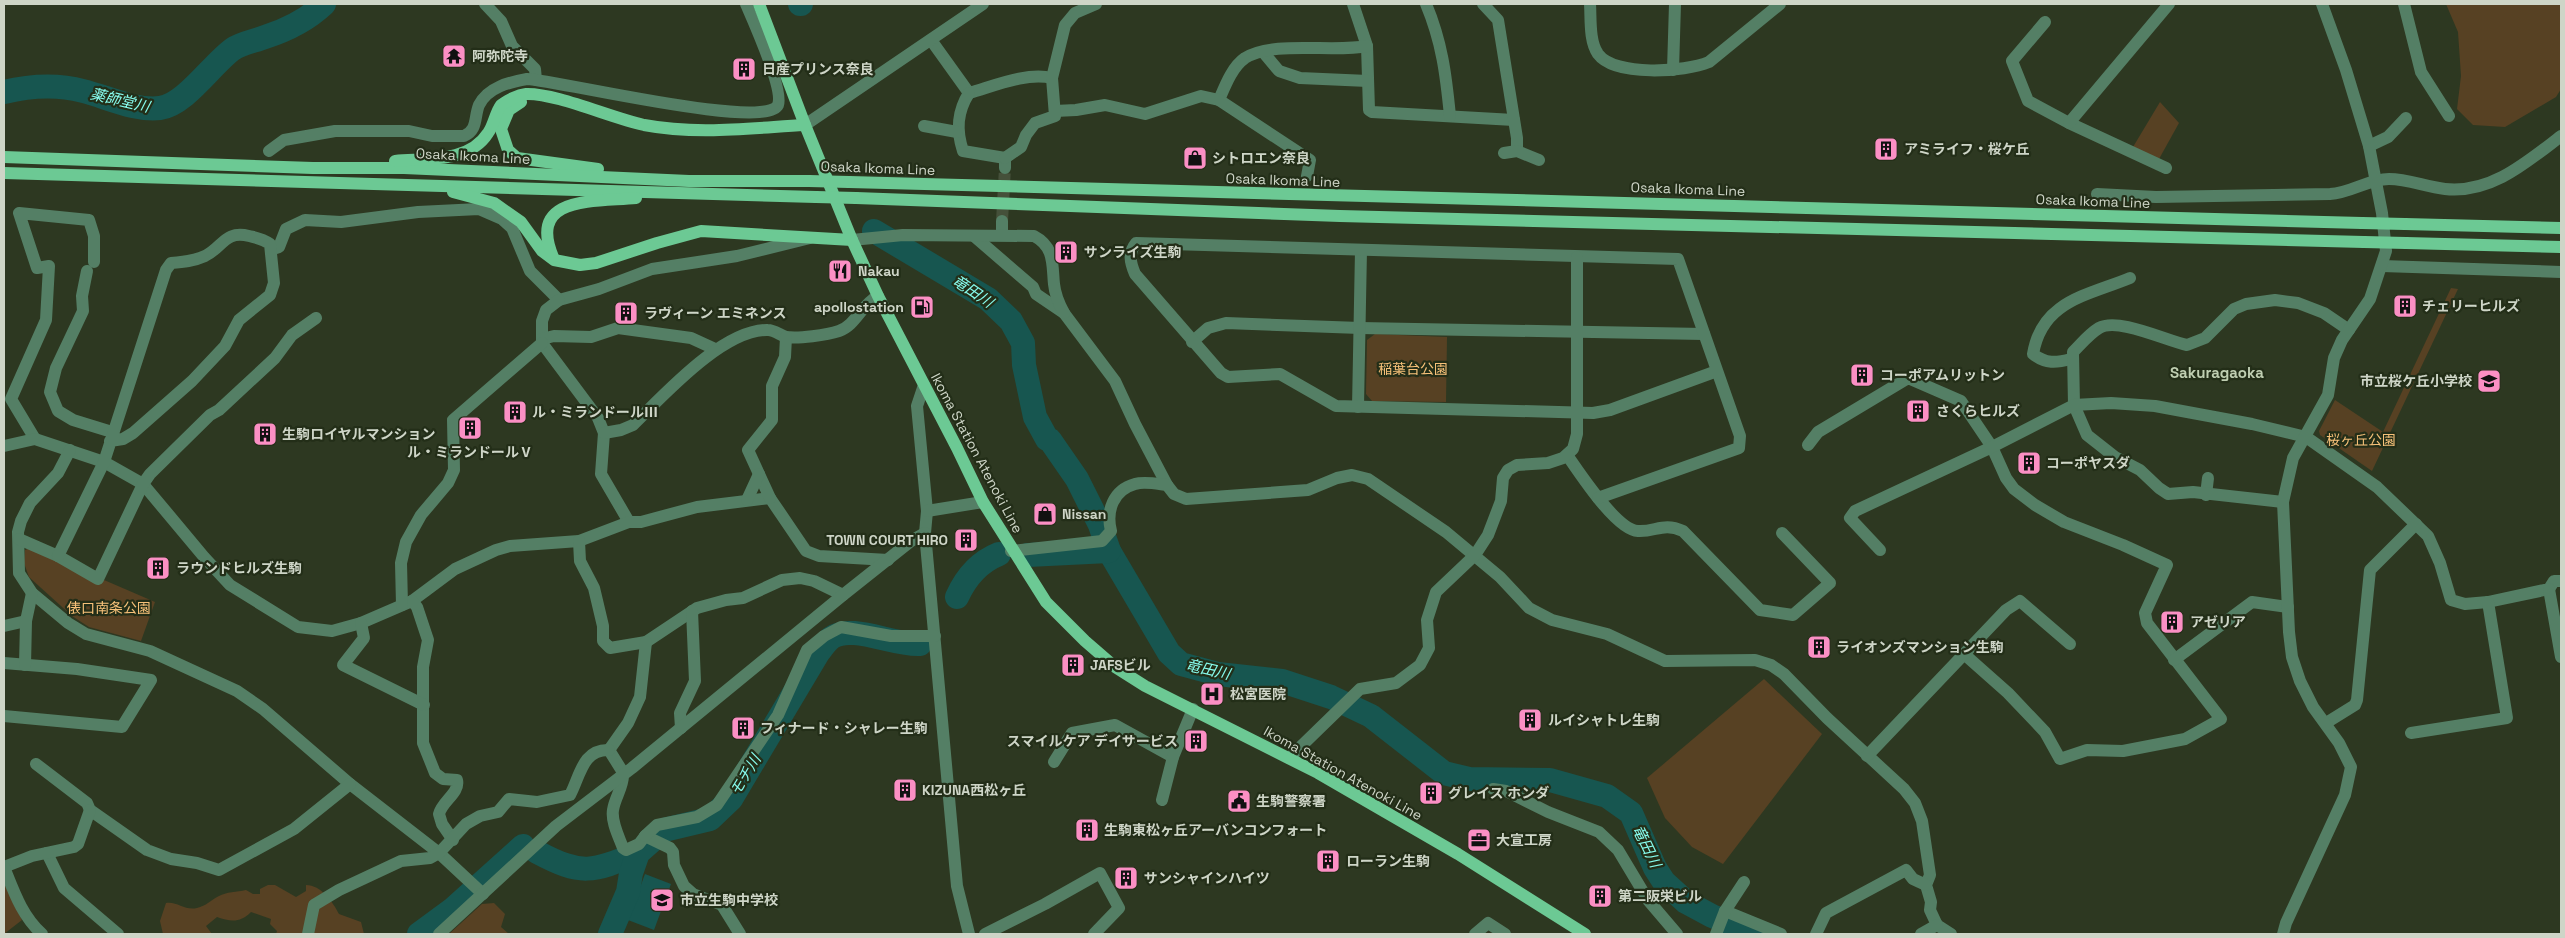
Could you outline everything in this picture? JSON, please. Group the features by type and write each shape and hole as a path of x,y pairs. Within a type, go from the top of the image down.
{"main road":[{"name":"Ikoma Station Atenoki Line","path":"760,4 804,125 852,240 878,296 983,502 1011,551 1046,602 1085,641 1116,667 1145,686 1289,758 1458,854 1585,934"},
{"path":"537,95 509,110 500,129 508,150 517,158 690,187"},
{"path":"313,168 464,153 480,144 489,132 502,105 517,96 537,95 613,117 674,130 712,131 804,125"},
{"name":"Osaka Ikoma Line","path":"4,157 313,168 404,168 816,197 1331,216 2561,247"},
{"name":"Osaka Ikoma Line","path":"4,173 403,185 690,187 809,181 2561,228"},
{"path":"403,185 457,192 494,203 521,222 542,251 554,260 580,265 596,263 658,242 701,231 852,240"},
{"path":"554,260 547,244 546,228 549,220 556,212 569,205 690,187"}],"street":[{"path":"485,4 501,21 512,46 535,69 536,80"},
{"path":"269,151 284,140 335,131 409,131 432,136 464,136 475,127 478,107 492,91 512,82 536,80 718,112 768,111 776,108 779,102 768,60 746,4"},
{"path":"804,125 983,4"},
{"path":"1052,78 1046,76 1016,80 969,93 962,105 957,132 963,150 1005,163 1021,147 1026,135 1035,124 1055,116 1052,78 1065,25 1075,13 1096,4"},
{"path":"1353,4 1367,46 1369,110 1372,112 1514,120"},
{"path":"1426,4 1444,57 1450,116"},
{"path":"1483,4 1498,20 1514,120 1511,152 1539,160"},
{"path":"1590,4 1597,53 1611,65 1673,70 1696,68 1709,62 1780,4"},
{"path":"1673,70 1675,4"},
{"path":"2069,123 2169,4"},
{"path":"2283,934 2286,923 2345,795 2351,768 2339,742 2313,707 2300,681 2292,657 2283,502 2293,458 2328,395 2334,358 2349,330 2370,299 2386,251 2369,146 2346,70 2322,4"},
{"path":"2404,4 2421,72 2450,116"},
{"path":"2045,22 2012,61 2028,101 2069,123 2166,168"},
{"path":"931,40 969,93"},
{"path":"1219,100 1229,77 1245,58 1263,52 1288,49 1367,46"},
{"path":"1263,52 1279,71 1300,78 1368,81"},
{"path":"1055,110 1076,110 1105,105 1145,114 1200,96 1219,100 1310,160 1306,176"},
{"path":"2369,146 2388,138 2406,118"},
{"path":"924,126 957,132"},
{"path":"2097,194 2156,197 2330,194 2354,189 2376,180 2404,180 2447,190 2479,187 2508,174 2561,136"},
{"path":"272,249 279,247 286,229 305,220 341,222 408,213 479,209 502,219 512,228 530,271 559,300"},
{"path":"35,439 11,399 46,320 49,266 37,268 19,213 89,220 94,236 90,266 82,296 83,311 56,368 50,392 58,411 111,437 123,439 192,381 226,346 239,320 270,295 274,283 272,249 263,239 238,233 224,240 204,256 187,262 171,262 166,270 111,437 104,462 58,556"},
{"path":"1002,221 1002,235"},
{"path":"852,240 903,236 975,237 1002,235 1034,236 1041,240 1054,261 1055,290 1064,313 1115,381 1134,424 1167,485 1174,494 1186,499 1308,490 1337,478 1352,475 1368,479 1475,555 1500,577 1529,608 1552,620 1607,634 1665,661 1755,660 1771,666 1784,674 1867,756 1904,789 1915,804 1922,821 1930,875 1926,885 1931,902 1930,910 1937,925 1951,934"},
{"path":"975,237 1033,287 1036,294 1064,313"},
{"path":"629,522 601,474 604,433 590,406 542,341 542,321 546,310 559,300 600,289 652,269 736,256 812,238"},
{"path":"1598,498 1739,448 1740,436 1678,259 1136,243 1131,249 1130,262 1135,274 1192,342 1221,373 1228,376 1280,374 1336,406 1577,413 1610,410 1717,371"},
{"path":"1358,407 1361,250"},
{"path":"1289,758 1360,689 1396,683 1420,665 1430,648 1427,620 1436,592 1475,555 1493,524 1501,501 1503,478 1508,470 1517,465 1557,461 1567,455 1576,442 1577,256"},
{"path":"2382,266 2561,272"},
{"path":"2071,359 2043,362 2033,354 2036,336 2042,325 2052,313 2064,305 2130,278"},
{"path":"604,433 621,430 633,425 715,349 746,334 762,331 769,330 786,337 840,330 853,321 867,302 878,296"},
{"path":"2283,502 2206,495 2193,492 2168,494 2158,488 2140,470 2115,457 2087,435 2074,405 2071,359 2073,352 2101,327 2111,326 2147,331 2187,345 2205,338 2234,309 2246,304 2275,300 2298,303 2324,313 2349,330"},
{"path":"19,539 58,556 98,579 143,484 171,451 275,358 292,335 316,318"},
{"path":"1192,342 1208,328 1226,323 1360,328 1704,334"},
{"path":"407,603 401,563 406,542 421,515 448,484 454,470 453,420 542,341 554,336 590,337 618,328 691,338 715,349"},
{"path":"786,337 785,357 772,386 772,420 748,450 770,498 806,551 819,556 888,560"},
{"path":"1808,445 1818,432 1908,378 1961,401 1992,447 2006,478 2014,489 2035,505 2064,522 2123,545 2167,565 2145,613 2147,623 2221,719 2185,739 2123,751 2086,750 2060,759 2045,732 2008,693 1964,654"},
{"path":"924,385 917,406 927,511 925,533 958,886 969,934"},
{"path":"1880,550 1850,518 1855,512 1992,447 2074,405 2111,403 2155,406 2252,424 2306,437 2377,487 2416,524 2433,544 2451,600 2465,604 2488,602 2549,589"},
{"path":"4,446 35,439 104,462 143,484 230,585 298,627 332,631 361,623 407,603 455,569 496,550 510,546 579,541 629,522 641,522 681,510 770,498"},
{"path":"70,450 58,473 30,503 21,521 19,573 32,593 68,623 86,634 150,651 237,691 263,709 350,784 439,853 479,890"},
{"path":"1567,455 1598,498 1626,526 1636,532 1672,526 1683,531 1760,610 1793,615 1830,583 1782,533"},
{"path":"747,500 759,474"},
{"path":"2206,495 2208,478"},
{"path":"1011,551 1102,541 1111,531 1108,518 1114,499 1136,484 1167,485"},
{"path":"927,511 983,502"},
{"path":"2326,723 2354,705 2357,700 2370,570 2416,524"},
{"path":"439,934 479,890 556,826 624,774 911,541 925,533"},
{"path":"579,541 580,561 594,588 602,626 603,641 610,648 646,642 692,612 726,600 743,598 772,584 790,579 814,581 843,595"},
{"path":"2561,581 2554,581 2549,589 2561,658"},
{"path":"25,665 26,621 32,593"},
{"path":"1867,756 2006,610 2020,600 2070,644"},
{"path":"2174,660 2252,602 2288,607"},
{"path":"2411,733 2507,718 2488,602"},
{"path":"407,603 416,607 428,640 423,667 423,743 434,771 443,779 454,779 458,783 457,789 441,808 439,814 442,824 453,840"},
{"path":"680,728 680,713 695,681 692,612"},
{"path":"4,626 26,621"},
{"path":"361,623 364,638 342,665 424,706"},
{"path":"609,750 624,774 623,783 613,809 623,848 626,850 650,839 657,825 696,817 717,805 778,715 807,650 824,636 841,627 891,636 935,636"},
{"path":"308,934 314,905 338,890 401,861 430,858 439,853 453,840 466,824 480,816 498,812 508,798 537,802 570,795 584,762 598,751 609,750 628,723 640,697 646,642"},
{"path":"4,663 151,680 122,728 4,716"},
{"path":"1162,800 1173,756 1193,709"},
{"path":"1054,762 1072,733 1115,725 1173,756"},
{"path":"36,764 87,803 90,810 147,850 171,859 197,863 219,870 294,830 350,784"},
{"path":"1493,789 1506,791 1548,812 1599,832 1618,850 1648,900 1677,934"},
{"path":"42,934 30,923 22,911 4,867 48,853 67,850 78,844 90,810"},
{"path":"650,839 670,848 673,852 674,865 684,886 693,894 722,905 740,934"},
{"path":"48,853 64,888 118,934"},
{"path":"1816,934 1826,913 1906,870 1913,880 1926,885"},
{"path":"985,934 1045,904 1100,873 1119,908 1094,934"},
{"path":"1717,931 1724,912 1744,882"},
{"path":"1724,912 1781,934"},
{"path":"1475,934 1488,923 1505,934"},
{"path":"1921,934 1937,925"}],"green space":[{"path":"2446,4 2561,4 2561,89 2556,97 2505,127 2473,125 2457,109 2461,76 2458,32"},
{"path":"2160,102 2179,123 2159,159 2133,147"},
{"name":"桜ヶ丘公園","path":"2451,288 2458,289 2372,471 2320,435 2319,431 2335,400 2383,432"},
{"name":"稲葉台公園","path":"1375,334 1447,337 1446,402 1372,401 1366,394 1367,340"},
{"name":"俵口南条公園","path":"30,548 155,602 141,641 89,627 72,616 29,577 24,563 25,550"},
{"path":"1764,679 1822,734 1723,864 1692,847 1665,818 1647,778"},
{"path":"4,883 22,920 4,934"},
{"path":"268,885 275,885 296,897 306,891 306,885 317,888 330,900 339,914 361,922 364,934 276,934 277,931 270,924 271,919 251,912 247,916 235,921 217,917 206,926 212,934 163,934 160,921 166,903 174,903 193,909 228,893 246,890 253,894 260,894 260,889"},
{"path":"494,903 505,914 501,927 509,934 449,934 482,904"}],"water":[{"path":"645,874 671,884 654,930 628,920"}],"waterway":[{"name":"薬師堂川","path":"4,92 33,87 63,87 83,91 131,106 160,108 179,100 189,92 233,49 289,28 304,20 324,4"},
{"name":"竜田川","path":"874,231 988,299 1011,321 1023,343 1024,365 1035,417 1047,439 1050,440 1077,479 1100,525 1109,551 1169,653 1181,664 1218,674 1282,681 1331,697 1371,716 1444,773 1469,779 1550,780 1607,796 1631,813 1655,868 1664,882 1686,902 1712,916 1756,934"},
{"name":"モチ川","path":"1028,555 1109,551"},
{"name":"モチ川","path":"957,597 974,571 985,561 999,554"},
{"name":"モチ川","path":"610,934 628,892 631,873 638,853 664,830 710,819 731,799 818,653 831,638 840,634 850,633 910,644 920,644"},
{"path":"419,934 453,909 523,846"},
{"path":"537,852 565,865 587,869 609,864 638,853"}],"tunnel":[{"path":"1002,221 1005,168"}],"place":[{"name":"阿弥陀寺","path":"454,56"},
{"name":"日産プリンス奈良","path":"744,69"},
{"name":"アミライフ・桜ケ丘","path":"1886,149"},
{"name":"シトロエン奈良","path":"1195,158"},
{"name":"サンライズ生駒","path":"1066,252"},
{"name":"Nakau","path":"840,271"},
{"name":"チェリーヒルズ","path":"2405,306"},
{"name":"apollostation","path":"922,307"},
{"name":"ラヴィーン エミネンス","path":"626,313"},
{"name":"コーポアムリットン","path":"1862,375"},
{"name":"市立桜ケ丘小学校","path":"2489,381"},
{"name":"さくらヒルズ","path":"1918,411"},
{"name":"ル・ミランドールⅢ","path":"515,412"},
{"name":"ル・ミランドールⅤ","path":"470,428"},
{"name":"生駒ロイヤルマンション","path":"265,434"},
{"name":"コーポヤスダ","path":"2029,463"},
{"name":"Nissan","path":"1045,514"},
{"name":"TOWN COURT HIRO","path":"966,540"},
{"name":"ラウンドヒルズ生駒","path":"158,568"},
{"name":"アゼリア","path":"2172,622"},
{"name":"ライオンズマンション生駒","path":"1819,647"},
{"name":"JAFSビル","path":"1073,665"},
{"name":"松宮医院","path":"1212,694"},
{"name":"ルイシャトレ生駒","path":"1530,720"},
{"name":"フィナード・シャレー生駒","path":"743,728"},
{"name":"スマイルケア デイサービス","path":"1196,741"},
{"name":"KIZUNA西松ヶ丘","path":"905,790"},
{"name":"グレイス ホンダ","path":"1431,793"},
{"name":"生駒警察署","path":"1239,801"},
{"name":"生駒東松ヶ丘アーバンコンフォート","path":"1087,830"},
{"name":"大宣工房","path":"1479,840"},
{"name":"ローラン生駒","path":"1328,861"},
{"name":"サンシャインハイツ","path":"1126,878"},
{"name":"第二阪栄ビル","path":"1600,896"},
{"name":"市立生駒中学校","path":"662,900"}],"district":[{"name":"Sakuragaoka","path":"2217,372"}]}
